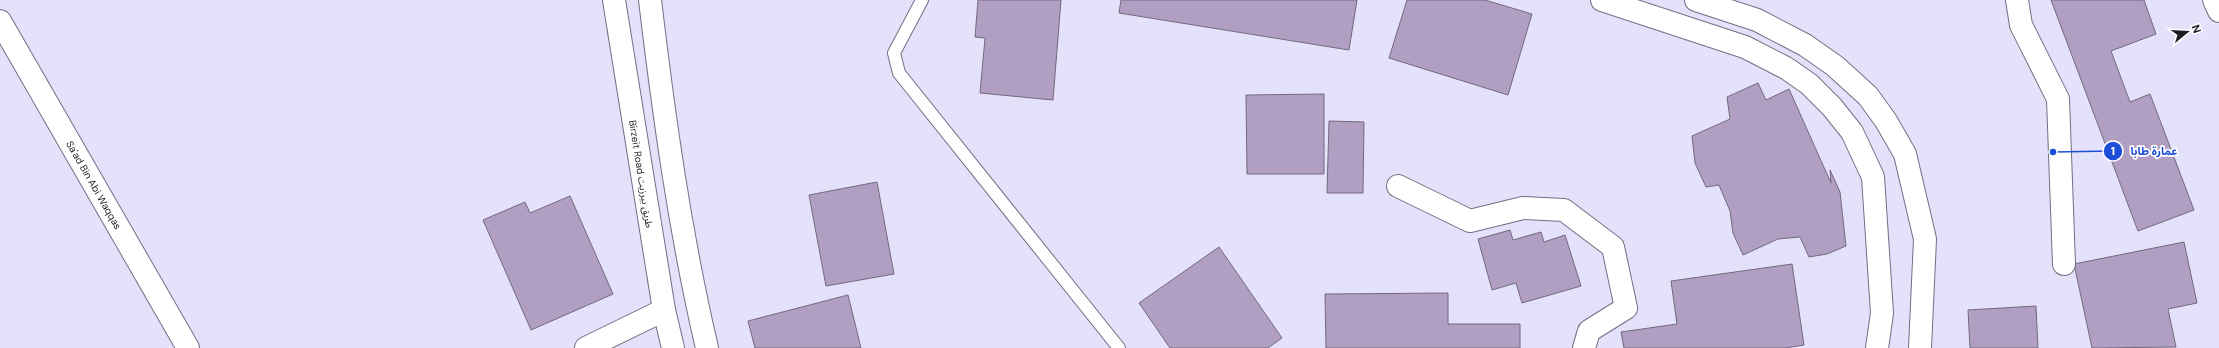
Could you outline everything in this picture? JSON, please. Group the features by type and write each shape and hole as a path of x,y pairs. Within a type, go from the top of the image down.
{"main road":[{"name":"Birzeit Road طريق بيرزيت","path":"614,0 664,310 673,348"},
{"path":"650,0 668,141 696,303 707,348"},
{"path":"1602,0 1745,47 1792,72 1809,84 1832,107 1852,132 1873,177 1882,313 1878,348"},
{"path":"1696,0 1757,20 1805,45 1835,66 1868,96 1886,120 1905,154 1925,239 1920,348"},
{"path":"2017,0 2020,25 2058,99 2064,264"},
{"path":"2214,0 2219,11"},
{"name":"Sa'ad Bin Abi Waqqas","path":"0,21 188,348"},
{"path":"1398,186 1470,221 1523,208 1564,210 1613,247 1626,308 1589,331 1584,348"},
{"path":"586,348 664,310"}],"lane":[{"path":"922,0 894,53 899,73 1119,348"}],"building":[{"path":"978,0 1061,0 1053,100 980,93 985,38 975,37"},
{"path":"1121,0 1357,0 1349,50 1119,13"},
{"path":"1407,0 1485,0 1532,14 1508,95 1389,58"},
{"path":"2051,0 2144,0 2156,34 2111,51 2130,102 2150,94 2194,210 2138,231"},
{"path":"1758,83 1766,100 1789,89 1831,183 1830,170 1840,192 1846,246 1827,254 1809,257 1800,237 1778,239 1743,255 1733,233 1730,211 1719,185 1706,187 1695,163 1692,136 1730,119 1727,97"},
{"path":"1324,94 1324,174 1247,174 1246,95"},
{"path":"1329,121 1364,122 1363,193 1327,193"},
{"path":"877,182 894,274 826,286 809,195"},
{"path":"570,196 613,294 531,330 483,220 525,202 530,213"},
{"path":"1510,230 1513,240 1541,232 1544,242 1565,235 1581,286 1522,303 1516,283 1492,290 1478,239"},
{"path":"2184,242 2197,303 2168,309 2176,347 2092,348 2074,264"},
{"path":"1219,247 1282,338 1268,348 1170,348 1139,303"},
{"path":"1792,264 1804,345 1785,348 1624,348 1621,332 1677,324 1671,281"},
{"path":"1448,293 1448,324 1520,324 1520,348 1326,348 1325,294"},
{"path":"848,295 861,348 755,348 748,321"},
{"path":"2036,306 2038,348 1970,348 1968,310"}],"place":[{"name":"عمارة طابا","path":"2053,152"}]}
